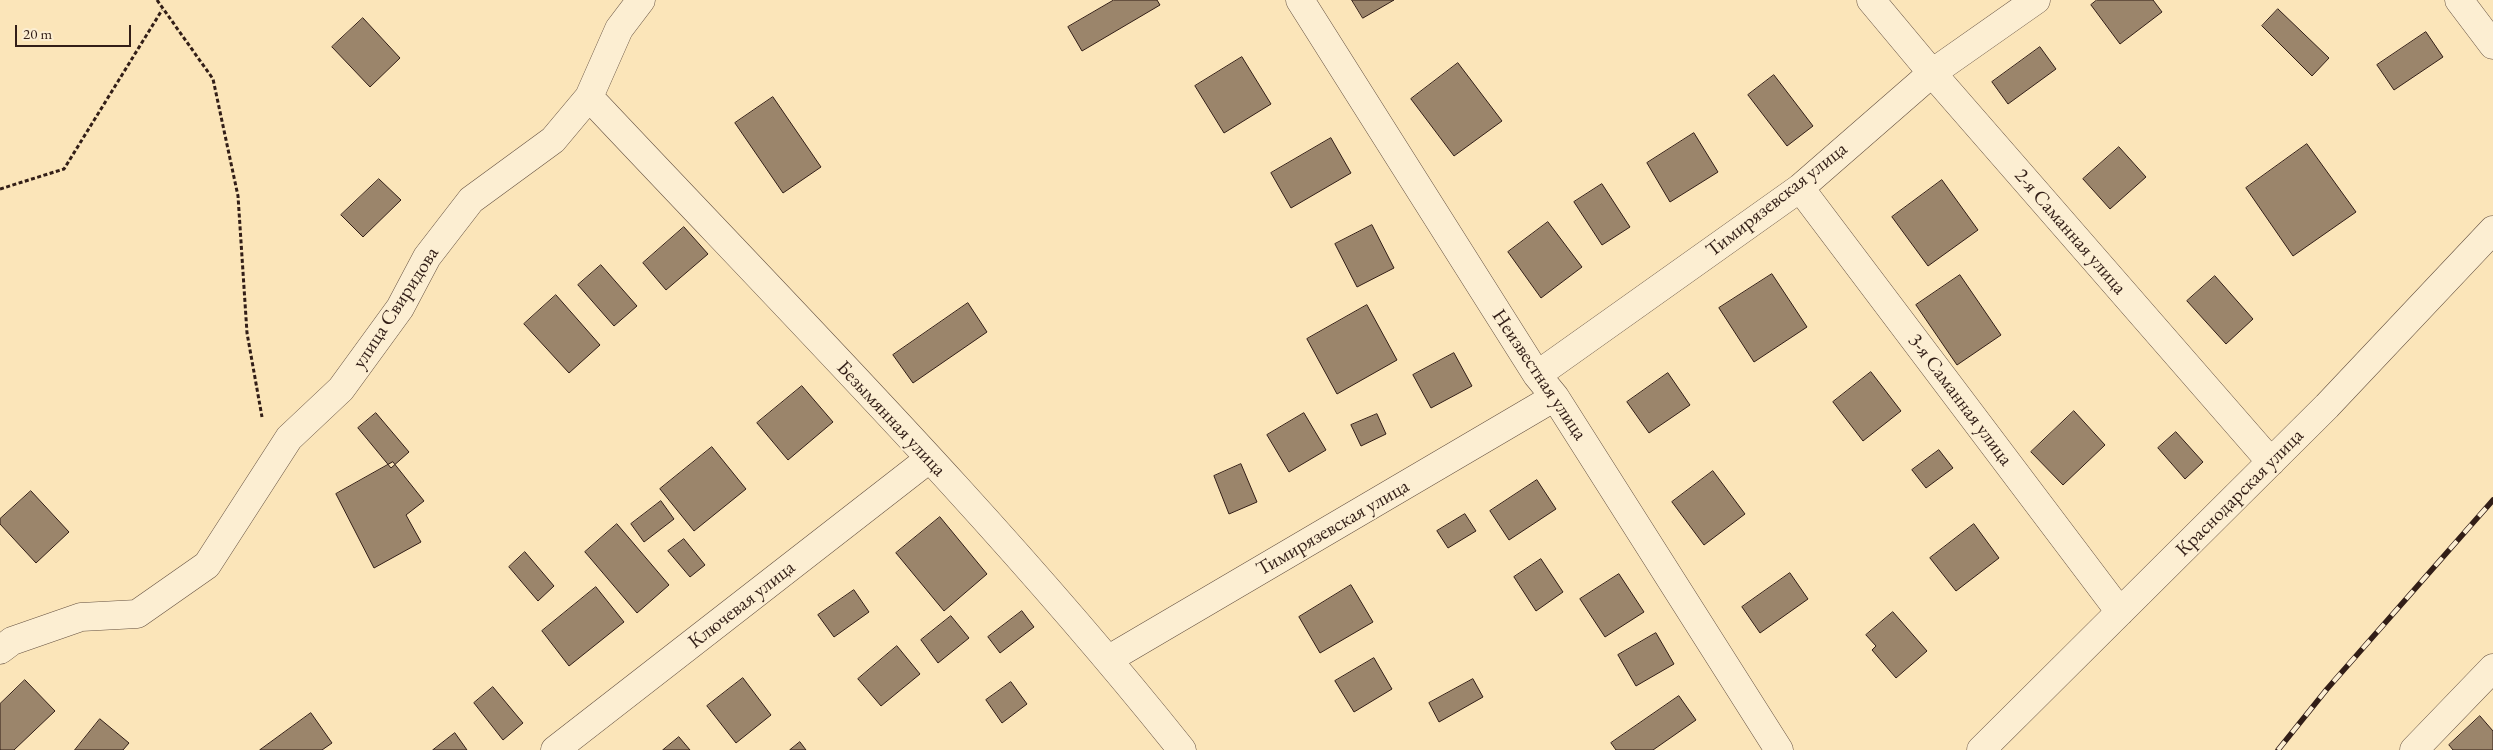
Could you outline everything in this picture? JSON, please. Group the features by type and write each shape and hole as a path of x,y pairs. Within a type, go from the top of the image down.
{"street":[{"name":"улица Свиридова","path":"0,650 12,641 81,616 137,614 208,564 289,438 341,389 400,308 427,257 471,200 553,140 589,97 619,29 641,0"},
{"name":"Неизвестная улица","path":"1300,0 1537,375 1555,397 1779,750"},
{"name":"2-я Саманная улица","path":"1871,0 1932,74 2270,462"},
{"name":"Тимирязевская улица","path":"1537,375 1800,188 1932,74 2036,0"},
{"path":"2459,0 2493,45"},
{"name":"Безымянная улица","path":"589,97 930,459 1109,659 1182,750"},
{"name":"3-я Саманная улица","path":"1800,188 2120,612"},
{"name":"Краснодарская улица","path":"1981,750 2327,406 2493,230"},
{"name":"Тимирязевская улица","path":"1109,659 1555,397"},
{"name":"Ключевая улица","path":"555,750 930,459"},
{"path":"2414,750 2493,668"}],"path":[{"path":"157,0 162,10 213,79 238,196 247,333 262,417 289,438"},
{"path":"0,189 64,170 162,10"}],"building":[{"path":"1114,0 1157,0 1160,5 1082,51 1068,27"},
{"path":"1352,0 1394,0 1363,18"},
{"path":"2097,0 2153,0 2162,12 2120,44 2091,5"},
{"path":"2278,9 2329,58 2312,76 2262,26"},
{"path":"363,18 400,58 370,87 332,47"},
{"path":"2426,32 2443,57 2394,90 2377,65"},
{"path":"2040,47 2056,69 2008,104 1992,82"},
{"path":"1242,57 1271,104 1224,133 1195,86"},
{"path":"1458,63 1502,121 1454,156 1411,99"},
{"path":"1774,75 1813,126 1787,146 1748,95"},
{"path":"773,97 821,167 783,193 735,123"},
{"path":"1694,133 1718,172 1670,202 1647,163"},
{"path":"1331,138 1351,173 1291,208 1271,173"},
{"path":"2307,144 2356,212 2293,256 2246,188"},
{"path":"2119,147 2146,177 2110,209 2083,179"},
{"path":"379,179 401,200 363,237 341,215"},
{"path":"1942,180 1978,230 1928,266 1892,217"},
{"path":"1602,184 1630,227 1602,245 1574,202"},
{"path":"1548,222 1582,267 1541,298 1508,252"},
{"path":"1372,225 1394,268 1357,287 1335,244"},
{"path":"684,227 708,254 666,290 643,263"},
{"path":"601,265 637,306 614,326 578,285"},
{"path":"1772,274 1807,327 1754,362 1719,308"},
{"path":"1960,275 2001,335 1957,365 1916,305"},
{"path":"2215,276 2253,319 2226,344 2187,301"},
{"path":"556,295 600,345 569,373 524,324"},
{"path":"968,303 987,332 913,383 893,355"},
{"path":"1367,305 1397,360 1337,394 1307,339"},
{"path":"1454,353 1472,386 1431,408 1413,375"},
{"path":"1871,372 1901,411 1863,441 1833,402"},
{"path":"1668,373 1690,405 1649,433 1627,402"},
{"path":"802,386 833,422 788,460 757,423"},
{"path":"2074,411 2105,445 2063,485 2031,452"},
{"path":"376,413 409,452 391,468 358,428"},
{"path":"1304,413 1326,450 1289,472 1267,435"},
{"path":"1377,414 1386,434 1361,446 1351,425"},
{"path":"2176,432 2203,462 2185,479 2158,448"},
{"path":"712,447 746,489 694,531 660,489"},
{"path":"1939,450 1953,468 1926,488 1912,470"},
{"path":"393,462 424,501 406,515 421,542 374,568 336,494"},
{"path":"1241,464 1257,502 1229,514 1214,476"},
{"path":"1713,471 1745,514 1704,545 1672,502"},
{"path":"1537,480 1556,509 1509,540 1490,511"},
{"path":"31,491 69,532 36,563 0,524 0,519"},
{"path":"661,501 674,519 644,542 631,524"},
{"path":"1465,514 1476,531 1448,548 1437,531"},
{"path":"940,517 987,574 944,611 896,553"},
{"path":"617,524 669,585 637,613 585,552"},
{"path":"1974,524 1999,558 1956,591 1930,558"},
{"path":"684,539 705,565 690,577 668,551"},
{"path":"525,552 554,586 538,601 509,567"},
{"path":"1541,559 1563,592 1536,611 1514,577"},
{"path":"1790,573 1808,599 1760,633 1742,607"},
{"path":"1619,574 1644,612 1605,637 1580,599"},
{"path":"1351,585 1373,622 1320,653 1299,617"},
{"path":"596,587 624,622 569,666 542,631"},
{"path":"854,590 869,612 834,637 818,615"},
{"path":"1022,611 1034,627 1000,653 988,637"},
{"path":"1893,612 1927,651 1896,678 1872,650 1876,646 1866,635"},
{"path":"951,616 969,638 938,663 921,640"},
{"path":"1656,633 1674,664 1636,686 1618,655"},
{"path":"897,646 920,674 881,706 858,679"},
{"path":"1374,658 1392,689 1354,712 1335,681"},
{"path":"743,678 771,715 736,743 707,706"},
{"path":"1473,679 1483,697 1439,722 1429,703"},
{"path":"25,680 55,711 14,750 0,750 0,704"},
{"path":"1011,682 1027,704 1002,723 986,700"},
{"path":"493,687 523,723 503,740 474,703"},
{"path":"1679,696 1696,720 1653,750 1616,750 1611,743"},
{"path":"311,713 332,743 322,750 260,750"},
{"path":"2480,716 2493,731 2493,750 2453,750 2449,745"},
{"path":"100,719 129,743 123,750 75,750"},
{"path":"455,733 467,750 433,750"},
{"path":"679,737 690,750 663,750"},
{"path":"800,742 806,750 790,750"}],"railway":[{"path":"2278,750 2327,689 2493,500"}]}
